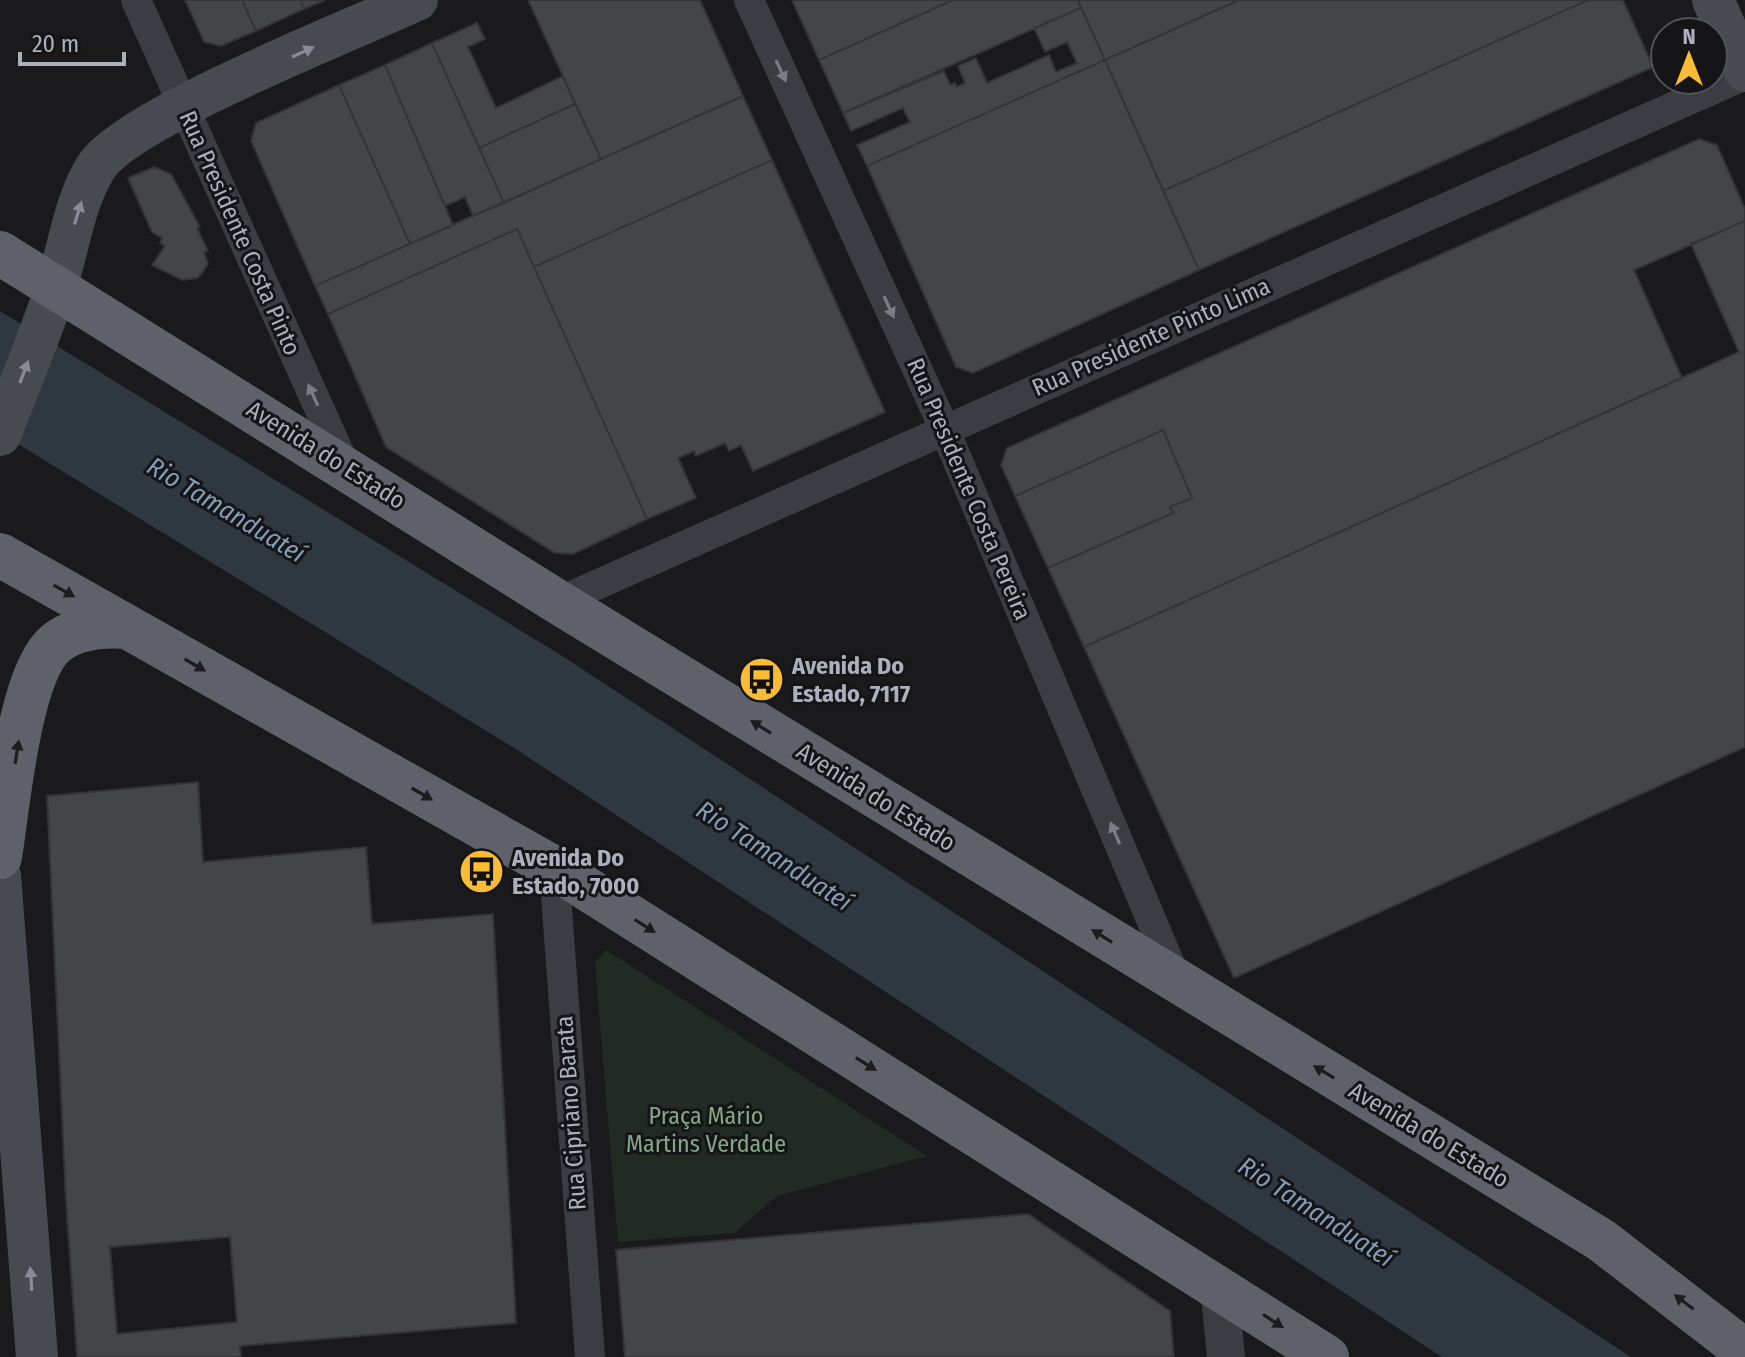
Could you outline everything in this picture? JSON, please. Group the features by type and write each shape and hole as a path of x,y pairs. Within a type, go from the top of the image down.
{"highway":[{"name":"Avenida do Estado","path":"0,253 52,299 345,466 558,602 1601,1240 1745,1351"},
{"path":"0,555 554,868 1327,1357"},
{"path":"0,857 24,713 38,666 54,644 66,636 96,627 128,627"}],"main road":[{"path":"0,435 52,299 81,201 97,166 122,141 184,107 417,0"},
{"path":"1713,0 1745,73"},
{"path":"0,875 37,1357"}],"street":[{"name":"Rua Presidente Costa Pinto","path":"136,0 345,466"},
{"name":"Rua Presidente Costa Pereira","path":"749,0 944,428 1178,983"},
{"name":"Rua Presidente Pinto Lima","path":"558,602 1745,73"},
{"name":"Rua Cipriano Barata","path":"554,868 590,1357"},
{"path":"1219,1286 1226,1357"}],"green space":[{"name":"Praça Mário Martins Verdade","path":"606,950 927,1156 777,1196 735,1233 618,1242 595,962"}],"water":[{"name":"Rio Tamanduateí","path":"0,311 567,659 1631,1357 1442,1357 511,746 0,433"}],"building":[{"path":"185,0 242,0 256,31 221,46 204,42"},
{"path":"242,0 300,0 304,9 256,31"},
{"path":"300,0 325,0 304,9"},
{"path":"528,0 700,0 743,96 601,159"},
{"path":"792,0 953,0 819,60"},
{"path":"953,0 1078,0 1081,8 843,113 819,60"},
{"path":"1078,0 1239,0 1105,60"},
{"path":"1239,0 1588,0 1163,191 1105,60"},
{"path":"1588,0 1623,0 1649,58 1649,69 1199,270 1163,191"},
{"path":"1081,8 1105,60 867,166 857,145 910,122 903,108 851,131 843,113 944,71 950,85 955,83 957,87 965,83 958,66 976,58 987,83 1049,55 1056,72 1077,63 1067,42 1045,52 1034,28"},
{"path":"477,23 485,39 468,47 496,108 563,76 575,104 479,148 432,43"},
{"path":"432,43 504,203 473,216 465,197 445,206 385,65"},
{"path":"1105,60 1199,270 973,373 956,367 867,166"},
{"path":"385,65 453,225 410,244 339,85"},
{"path":"339,85 410,244 315,286 251,141 256,123"},
{"path":"743,96 772,160 534,267 517,229 328,314 315,286"},
{"path":"575,104 601,159 504,203 479,148"},
{"path":"1699,139 1717,145 1745,209 1745,221 1634,270 1682,378 1084,647 1048,568 1173,513 1170,507 1192,498 1163,430 1015,496 1001,465 1007,448"},
{"path":"772,160 885,412 753,471 741,445 729,451 725,443 696,456 694,451 678,458 696,498 647,519 534,267"},
{"path":"154,167 171,174 200,227 197,228 208,251 204,252 208,264 198,278 182,280 152,265 165,246 160,243 162,238 152,232 128,178"},
{"path":"1745,221 1745,747 1234,978 1084,647 1739,352 1691,244"},
{"path":"517,229 647,519 573,554 555,553 386,447 328,314"},
{"path":"1163,430 1192,498 1170,507 1173,513 1048,568 1015,496"},
{"path":"198,782 203,862 366,847 372,924 493,914 516,1323 240,1346 241,1357 77,1357 66,1201 47,796","holes":["230,1237 237,1322 117,1334 110,1247"]},
{"path":"1028,1214 1170,1311 1174,1357 625,1357 616,1250"}],"place":[{"name":"Avenida Do Estado, 7117","path":"761,680"},
{"name":"Avenida Do Estado, 7000","path":"481,872"}]}
